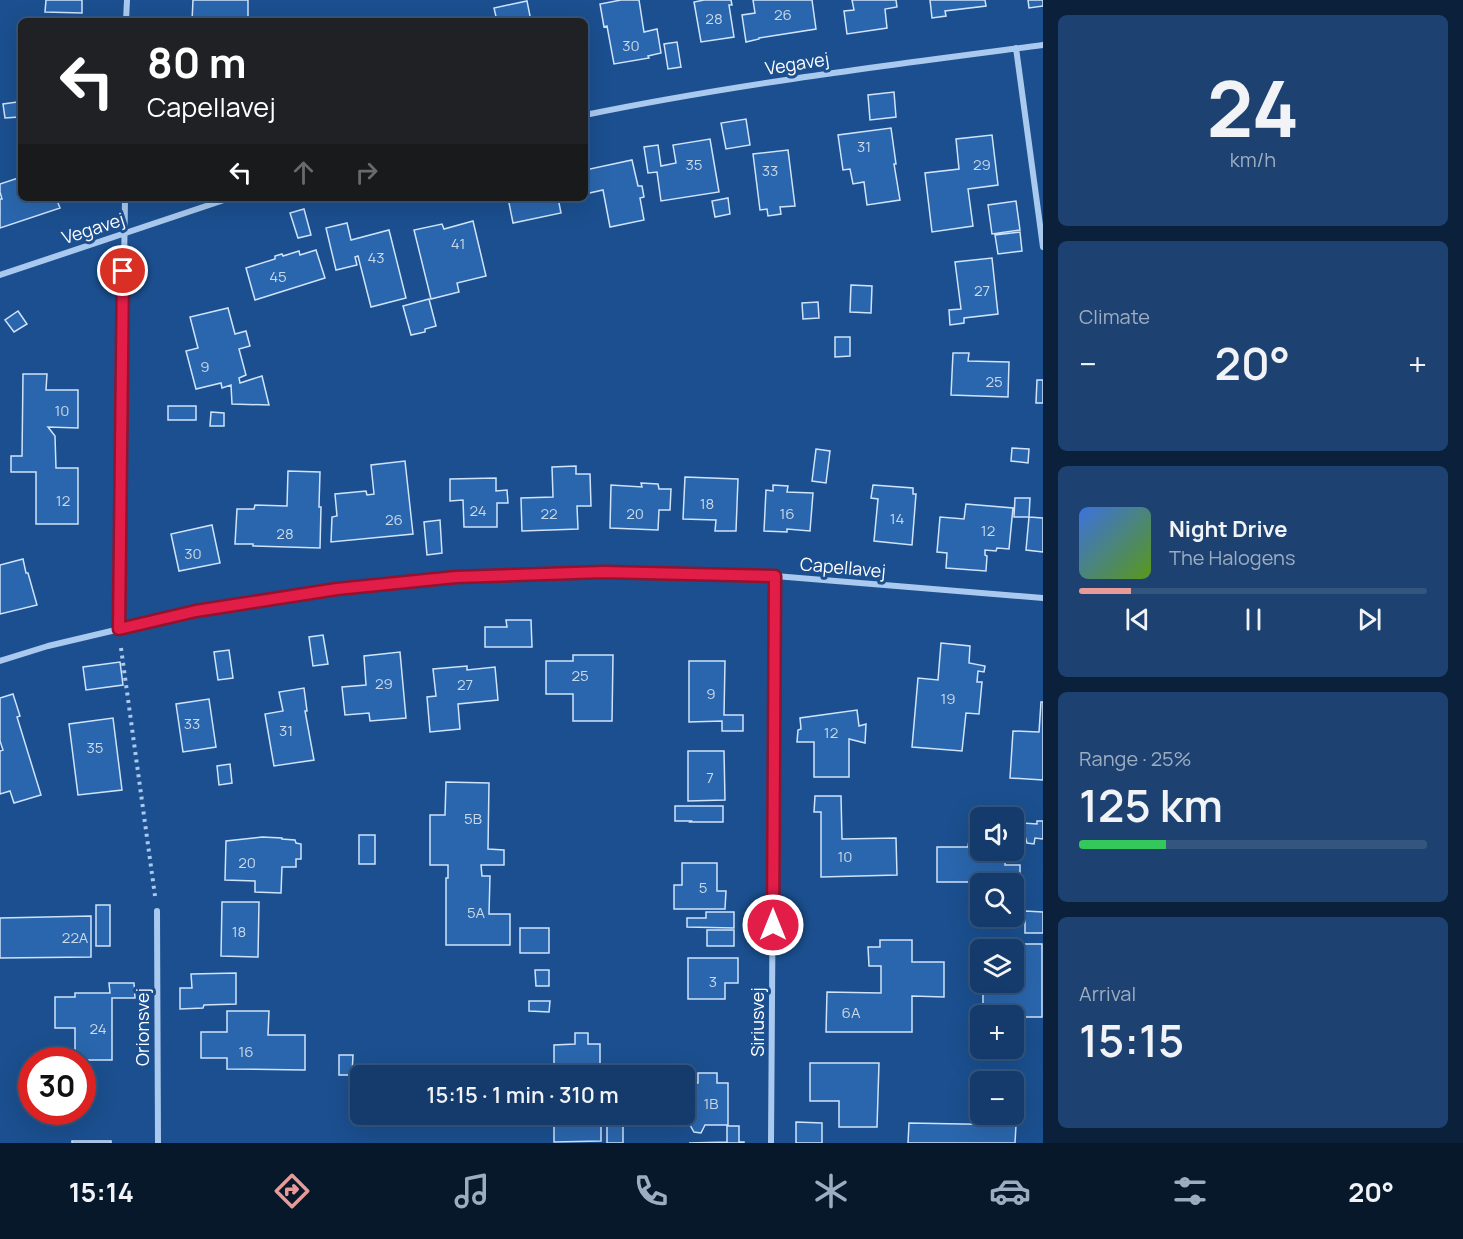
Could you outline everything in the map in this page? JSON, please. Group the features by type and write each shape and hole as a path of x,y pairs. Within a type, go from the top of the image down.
{"street":[{"path":"126,18 127,0"},
{"name":"Vegavej","path":"588,114 658,100 866,68 1043,45"},
{"path":"1016,48 1043,247"},
{"path":"119,629 124,201"},
{"name":"Vegavej","path":"0,275 221,201"},
{"name":"Capellavej","path":"0,661 48,646 196,611 337,589 456,577 603,572 775,576 1043,598"},
{"name":"Siriusvej","path":"771,1143 775,576"},
{"name":"Orionsvej","path":"157,911 158,1143"}],"path":[{"path":"119,629 151,872"}],"building":[{"path":"46,0 82,0 82,13 45,12"},
{"path":"193,0 248,0 248,18 192,18"},
{"path":"621,0 639,0 644,32 657,29 661,53 648,56 649,58 614,64 607,26 604,27 600,4"},
{"path":"731,0 732,5 729,5 734,37 701,42 694,2"},
{"path":"753,0 812,0 816,29 746,42 742,15 755,13"},
{"path":"852,0 896,0 897,7 885,9 887,28 847,34 844,11 854,10"},
{"path":"930,0 985,0 986,6 945,11 946,16 932,18"},
{"path":"1028,0 1043,0 1043,6 1029,8"},
{"path":"527,1 530,18 496,18 494,8"},
{"path":"677,42 681,67 668,69 664,44"},
{"path":"894,92 896,117 870,120 868,95"},
{"path":"17,102 18,117 5,118 3,104"},
{"path":"746,119 750,145 726,149 721,123"},
{"path":"891,128 900,200 867,205 864,182 853,184 850,169 843,170 838,135"},
{"path":"992,135 998,185 968,189 973,226 932,232 925,173 959,169 956,139"},
{"path":"710,139 719,192 661,201 657,172 648,173 644,147 658,145 661,166 676,163 673,145"},
{"path":"788,150 795,206 780,207 781,214 768,216 767,209 760,210 753,154"},
{"path":"632,160 638,186 642,186 644,197 640,198 644,220 610,227 603,190 588,193 588,169"},
{"path":"18,178 18,201 57,201 60,208 0,228 0,199 2,199 0,184"},
{"path":"728,198 730,214 715,217 712,201"},
{"path":"509,201 559,201 561,213 513,223"},
{"path":"1016,201 1020,230 992,234 988,205"},
{"path":"304,209 311,235 298,238 290,213"},
{"path":"473,221 486,276 457,283 459,292 431,299 414,230 442,224 444,229"},
{"path":"347,223 351,240 389,230 406,298 371,307 358,256 355,257 357,265 336,270 326,228"},
{"path":"1020,232 1022,251 998,254 995,235"},
{"path":"316,250 325,278 255,300 246,268 275,259 275,256 282,254 283,256 299,251 300,255"},
{"path":"992,258 998,314 964,318 964,323 950,325 949,310 961,309 955,262"},
{"path":"851,285 872,286 871,313 850,312"},
{"path":"429,299 436,326 425,329 425,332 411,335 403,306"},
{"path":"818,302 819,318 803,319 802,303"},
{"path":"228,308 235,334 246,331 250,346 239,349 246,375 239,378 240,383 262,376 269,405 232,404 231,385 222,388 221,383 196,389 186,351 198,348 190,317"},
{"path":"18,311 27,324 14,332 5,320"},
{"path":"835,337 850,337 850,356 835,357"},
{"path":"953,353 969,353 968,361 1009,362 1008,397 951,395"},
{"path":"23,374 47,374 46,390 78,390 78,428 48,427 55,436 56,468 78,468 78,524 36,524 36,472 11,472 11,456 22,456"},
{"path":"1037,380 1043,380 1043,403 1036,403"},
{"path":"168,406 196,406 196,420 168,420"},
{"path":"211,412 224,413 224,426 210,426"},
{"path":"1012,448 1029,449 1028,463 1011,461"},
{"path":"816,449 830,451 826,483 812,481"},
{"path":"405,461 413,534 331,542 332,517 337,516 335,494 366,491 367,495 374,494 371,465"},
{"path":"576,466 576,474 590,474 591,506 577,506 578,529 522,531 521,498 553,497 552,467"},
{"path":"288,471 320,472 320,548 235,544 237,509 254,509 255,505 287,506"},
{"path":"685,477 738,479 736,531 715,531 716,520 683,519"},
{"path":"496,478 496,491 507,490 508,503 497,503 497,527 464,527 463,500 450,501 450,479"},
{"path":"641,483 658,484 659,489 671,489 670,510 659,510 658,530 610,528 611,485 642,487"},
{"path":"773,485 788,486 787,492 813,493 810,531 787,529 787,532 764,531 766,490 773,491"},
{"path":"873,485 913,488 913,494 916,494 912,545 874,541 878,499 871,498"},
{"path":"1015,498 1030,498 1029,517 1014,517"},
{"path":"966,504 1013,508 1009,549 985,550 986,571 946,568 947,553 937,552 940,517 964,519"},
{"path":"1029,517 1043,518 1043,552 1026,550"},
{"path":"440,520 442,553 427,555 424,522"},
{"path":"212,525 220,563 179,571 171,534"},
{"path":"23,559 37,605 0,614 0,565"},
{"path":"506,620 531,620 532,647 485,647 485,627 507,627"},
{"path":"323,635 328,664 313,666 309,637"},
{"path":"941,643 970,646 969,663 985,666 984,672 978,671 977,682 982,682 979,714 966,713 962,751 912,747 918,678 938,680"},
{"path":"229,650 233,678 218,680 214,652"},
{"path":"400,652 406,718 370,721 369,713 345,715 342,687 366,685 364,656"},
{"path":"573,655 613,655 612,721 573,721 573,694 546,694 546,661 573,661"},
{"path":"689,661 725,661 724,715 743,715 743,731 722,731 722,721 689,722"},
{"path":"120,662 123,685 86,690 83,667"},
{"path":"467,666 467,670 495,667 498,700 458,704 460,729 430,732 427,697 436,696 433,669"},
{"path":"304,688 307,711 305,711 314,760 274,766 265,714 283,711 279,692"},
{"path":"13,694 20,716 17,717 41,795 14,803 10,791 0,794 0,751 3,750 0,741 0,698"},
{"path":"209,699 216,747 183,752 176,704"},
{"path":"1041,702 1043,702 1043,780 1010,778 1013,731 1039,732"},
{"path":"857,710 859,726 866,724 865,743 849,739 849,777 814,777 814,742 797,742 798,730 801,729 800,718"},
{"path":"113,718 122,790 78,795 69,724"},
{"path":"688,751 724,751 725,800 688,801"},
{"path":"230,764 232,783 219,785 217,766"},
{"path":"446,782 489,783 488,849 504,850 504,865 481,865 482,876 490,876 489,914 510,914 510,945 446,945 448,865 430,865 430,815 445,815"},
{"path":"815,796 841,796 842,839 896,838 897,875 821,877 821,812 814,812"},
{"path":"675,806 723,806 723,822 675,821"},
{"path":"1037,821 1043,821 1043,839 1035,838 1034,844 1027,843 1024,823 1037,824"},
{"path":"359,835 375,835 375,864 359,864"},
{"path":"262,837 295,840 296,843 301,844 301,859 296,859 296,867 282,867 281,893 255,892 255,881 225,880 226,841"},
{"path":"970,840 970,861 1005,861 1005,865 1020,865 1020,873 970,873 970,882 937,882 937,847 968,847"},
{"path":"682,863 717,863 717,891 726,891 725,909 674,909 674,885 682,885"},
{"path":"222,902 259,902 258,957 221,956"},
{"path":"96,905 110,905 110,946 96,946"},
{"path":"1025,911 1043,912 1043,933 1025,933"},
{"path":"706,912 734,912 734,928 687,927 687,918 706,918"},
{"path":"91,916 91,957 0,958 0,918"},
{"path":"520,928 549,928 549,953 520,953"},
{"path":"707,930 734,930 734,946 707,946"},
{"path":"880,940 912,940 912,962 944,962 944,997 912,996 912,1032 826,1032 827,992 881,993 881,966 869,966 868,947 880,947"},
{"path":"1024,944 1042,944 1042,1017 1024,1017 1024,1005 983,1005 983,993 1024,993"},
{"path":"688,958 738,958 738,983 725,983 725,999 688,999"},
{"path":"535,970 549,970 549,986 536,986"},
{"path":"236,973 236,1004 204,1005 203,1008 180,1009 180,988 192,988 191,974"},
{"path":"109,983 134,983 135,998 112,998 112,1060 96,1060 96,1047 75,1047 75,1028 55,1028 55,997 75,997 75,993 110,993"},
{"path":"529,1001 550,1001 549,1012 529,1011"},
{"path":"227,1011 269,1011 268,1035 305,1035 305,1070 227,1069 227,1058 201,1058 201,1032 227,1032"},
{"path":"575,1033 588,1033 588,1044 600,1044 600,1065 554,1065 554,1045 575,1044"},
{"path":"339,1055 353,1055 350,1075 339,1075"},
{"path":"810,1063 879,1063 877,1127 839,1127 839,1101 810,1101"},
{"path":"698,1073 717,1073 717,1083 728,1083 728,1125 705,1125 701,1133 694,1132 690,1125 695,1125 695,1083 698,1083"},
{"path":"796,1122 822,1123 822,1143 796,1143"},
{"path":"909,1123 1016,1125 1015,1143 908,1143"},
{"path":"554,1125 601,1125 601,1141 554,1142"},
{"path":"607,1125 623,1125 623,1143 607,1143"},
{"path":"727,1126 739,1126 739,1142 744,1143 689,1143 727,1142"},
{"path":"72,1141 111,1141 111,1143 72,1143"}],"route":[{"path":"123,271 119,629 196,611 337,589 456,577 603,572 775,576 773,925"}]}
